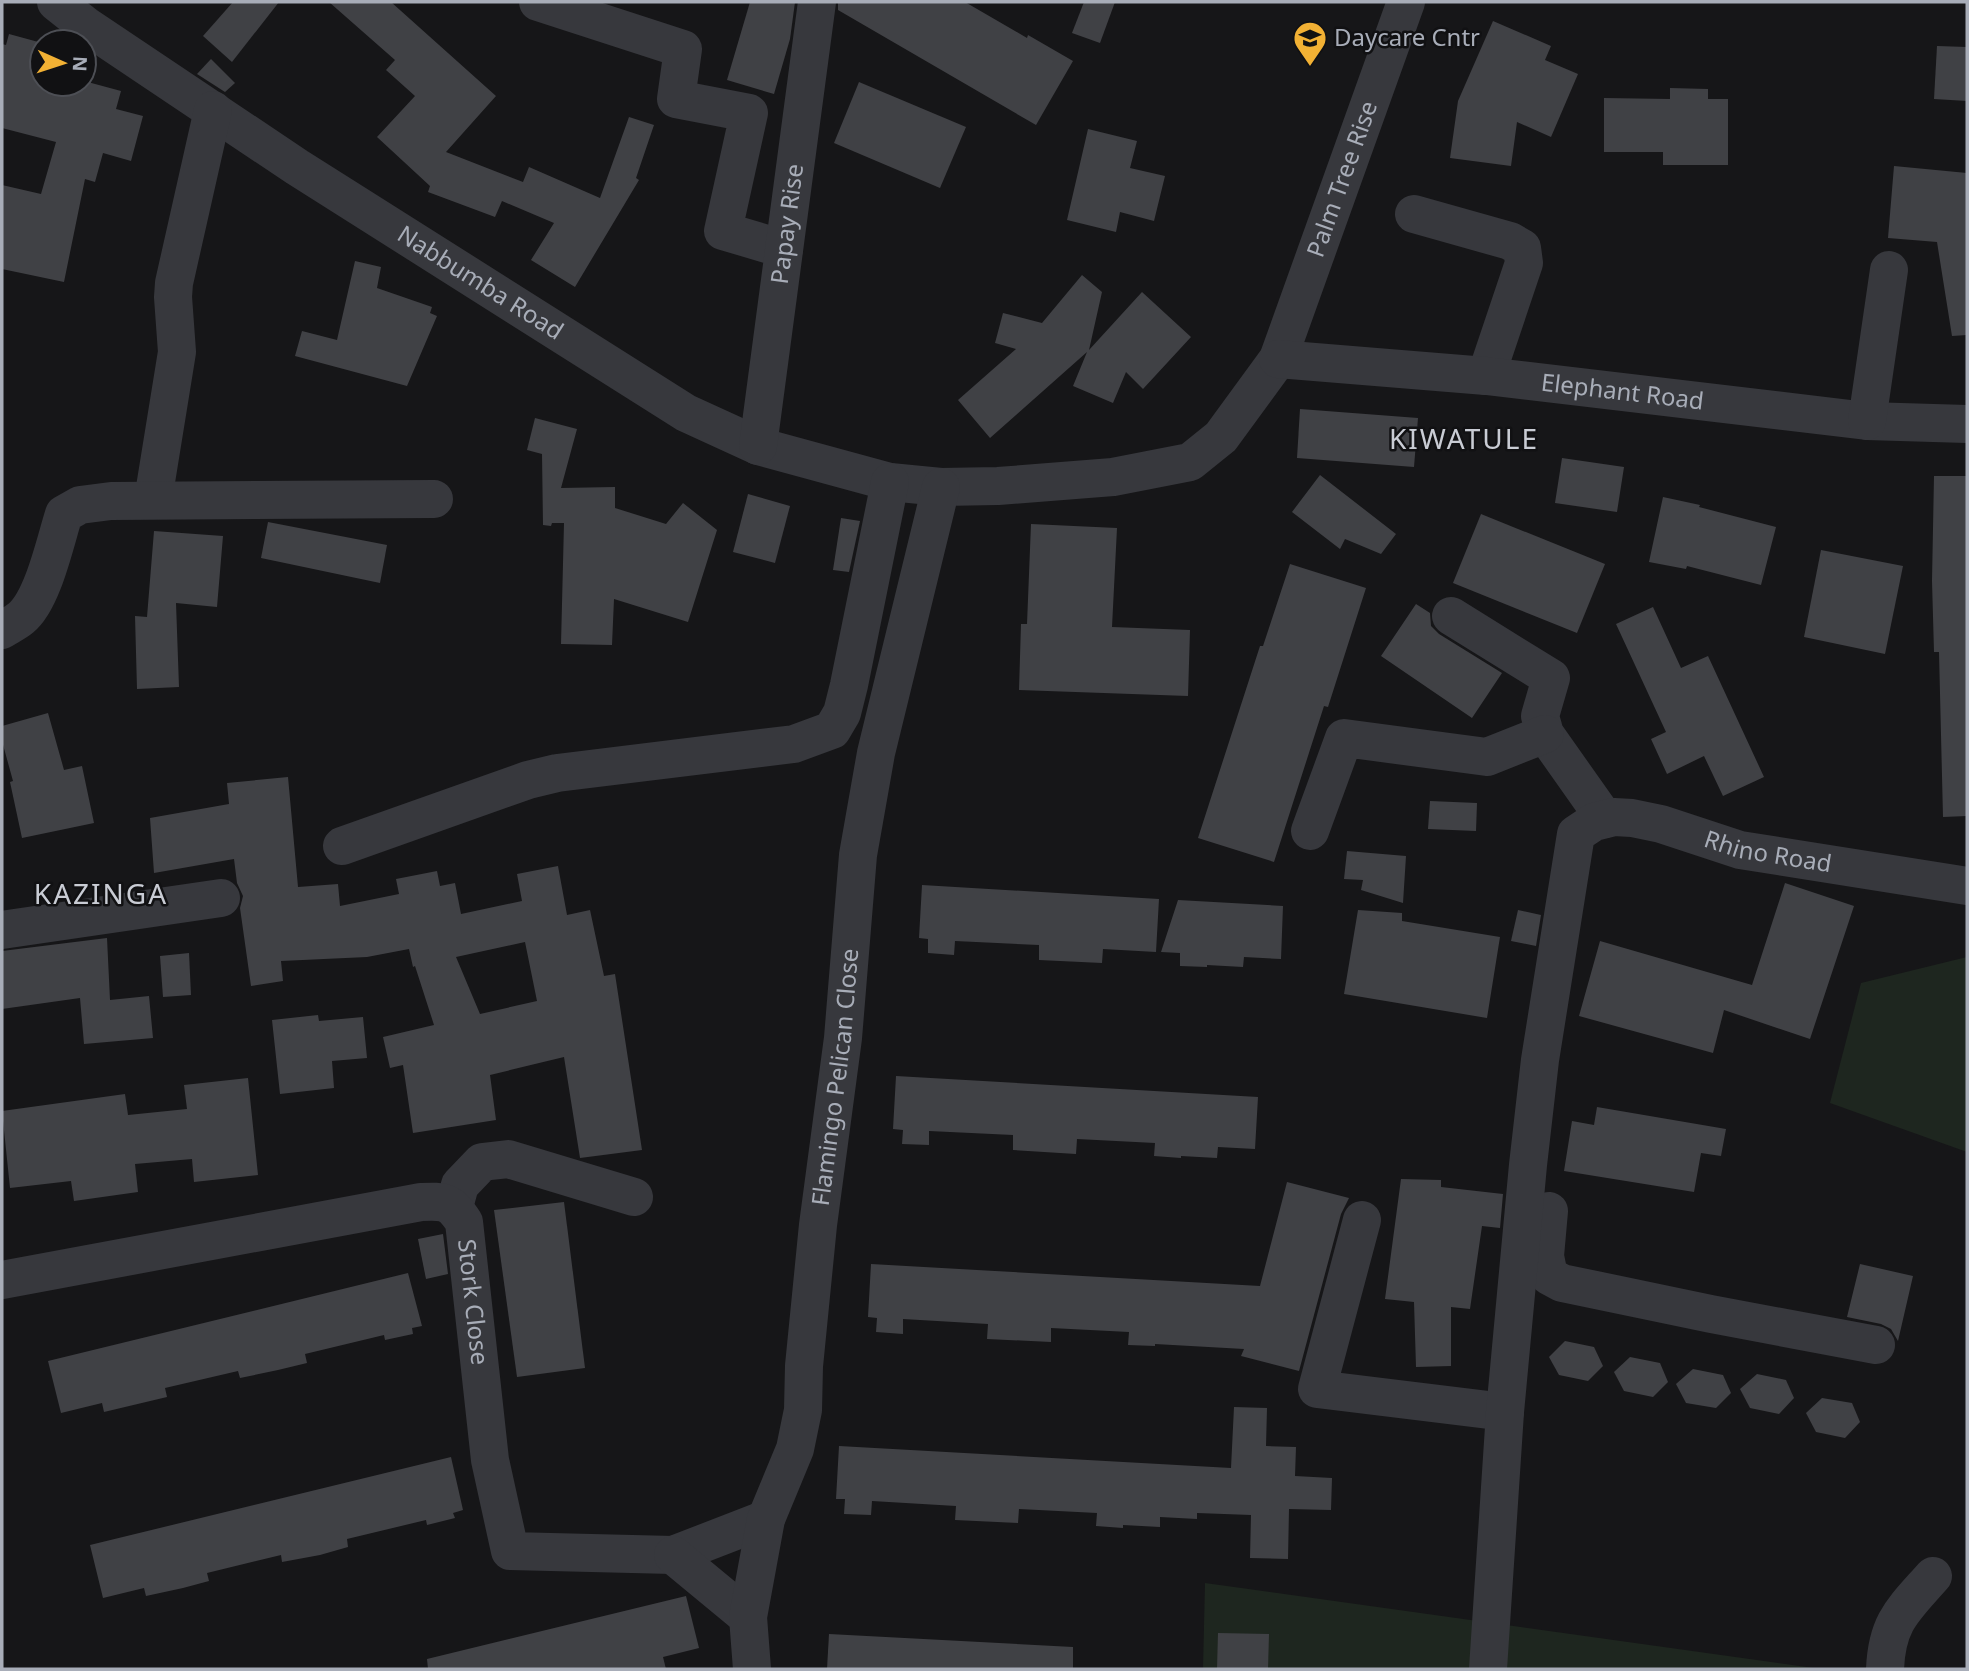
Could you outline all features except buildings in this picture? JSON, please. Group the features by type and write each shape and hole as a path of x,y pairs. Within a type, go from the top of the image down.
{"street":[{"name":"Nabbumba Road","path":"57,2 85,25 309,174 686,413 758,446 890,482 941,487"},
{"path":"538,2 683,49 676,99 749,113 723,231 784,249"},
{"name":"Papay Rise","path":"758,446 817,2"},
{"name":"Palm Tree Rise","path":"941,487 998,486 1113,477 1190,462 1221,437 1278,359 1406,2"},
{"path":"153,500 177,352 174,284 213,110"},
{"path":"1414,214 1510,241 1522,248 1524,264 1486,376"},
{"path":"1867,421 1889,270"},
{"name":"Elephant Road","path":"1278,359 1486,376 1867,421 1967,424"},
{"path":"342,846 528,780 557,773 794,744 832,730 842,713 849,685 890,482"},
{"name":"Flamingo Pelican Close","path":"752,1669 748,1617 766,1519 795,1449 803,1410 804,1366 818,1225 843,1038 858,855 876,753 941,487"},
{"path":"2,631 22,617 33,603 42,585 64,514 80,505 153,500 434,499"},
{"path":"1451,616 1551,678 1540,716 1545,734 1591,827 1540,1060 1505,1412 1488,1669"},
{"path":"1310,831 1343,738 1487,757 1545,734"},
{"name":"Rhino Road","path":"1591,827 1614,817 1632,818 1661,824 1740,850 1967,886"},
{"path":"2,930 221,898"},
{"path":"1540,1060 1559,1078 1560,1091 1545,1256 1549,1276 1562,1283 1589,1289 1876,1345"},
{"path":"454,1207 460,1185 482,1162 508,1159 634,1197"},
{"name":"Stork Close","path":"2,1276 421,1202 442,1201 454,1207 464,1222 490,1460 510,1551 673,1555 766,1519"},
{"path":"1362,1220 1317,1389 1505,1412"},
{"path":"673,1555 748,1617"},
{"path":"1885,1669 1886,1649 1897,1616 1933,1576"}],"shaded area":[{"path":"1967,957 1967,1152 1830,1103 1861,983"},
{"path":"1205,1583 1821,1669 1203,1669"}],"place":[{"name":"Daycare Cntr","path":"1310,68"}],"district":[{"name":"KIWATULE","path":"1464,439"},
{"name":"KAZINGA","path":"101,894"}]}
